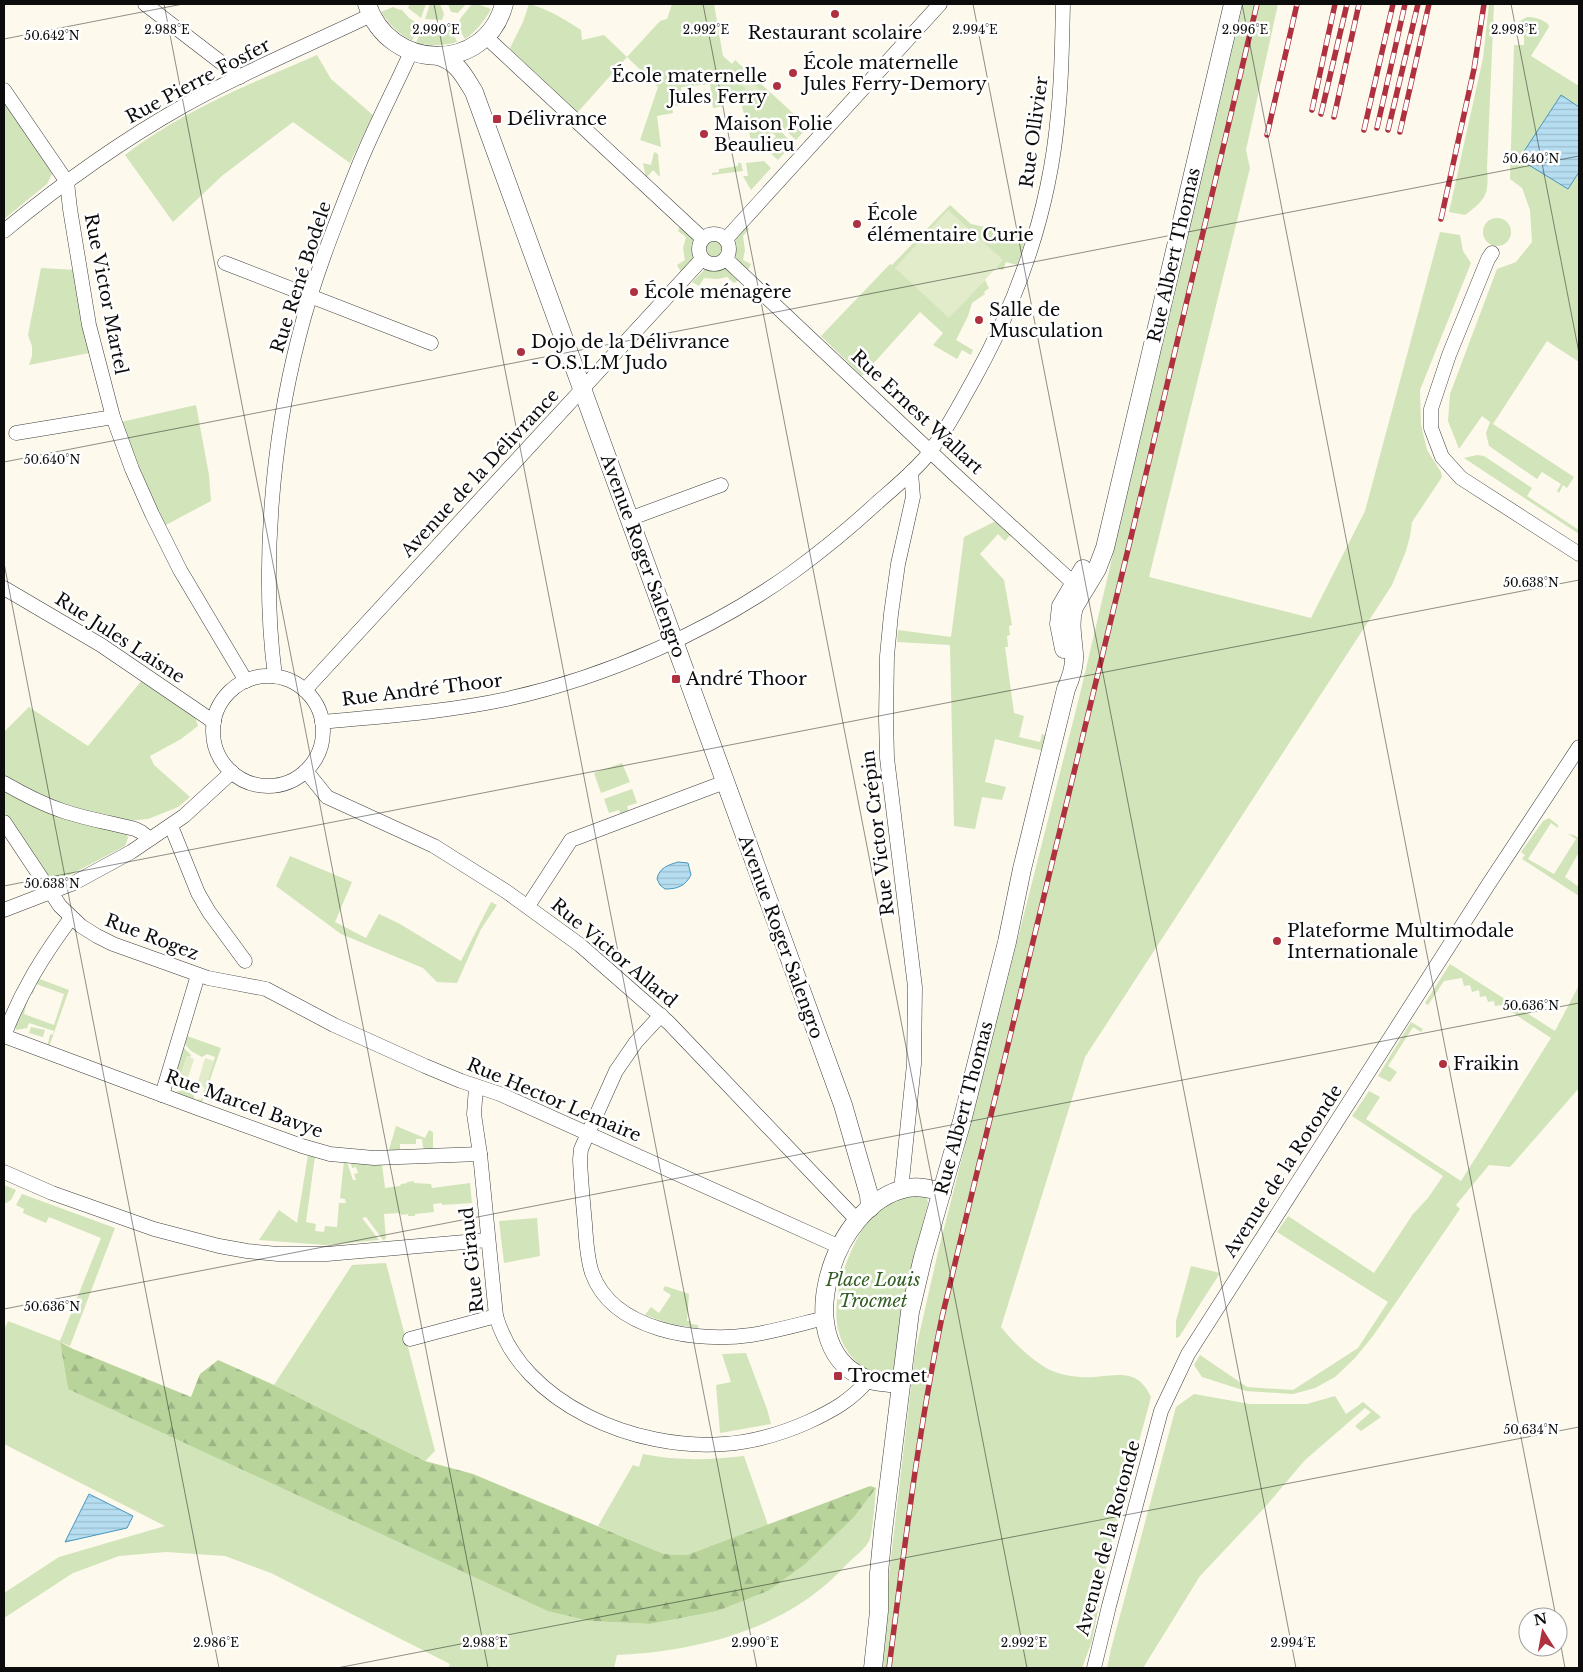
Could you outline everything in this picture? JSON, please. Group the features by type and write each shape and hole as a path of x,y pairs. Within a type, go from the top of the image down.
{"street":[{"path":"369,10 378,27 387,38 398,46 424,56 438,56 458,52 481,39 498,20 504,4"},
{"path":"726,239 940,4"},
{"name":"Rue Ollivier","path":"931,450 947,427 993,344 1020,280 1035,232 1049,178 1057,128 1063,4"},
{"name":"Rue Albert Thomas","path":"873,1668 879,1610 879,1573 883,1531 900,1384 913,1296 962,1120 1007,942 1022,869 1066,689 1071,677 1074,661 1071,625 1078,587 1103,556 1233,4"},
{"path":"148,5 240,77"},
{"name":"Rue Pierre Fosfer","path":"4,230 67,182 144,128 201,96 369,10"},
{"path":"481,39 702,238"},
{"name":"Avenue Roger Salengro","path":"481,39 471,52 469,62 474,92 843,1105 869,1195 870,1208"},
{"name":"Rue René Bodele","path":"275,676 269,579 275,475 289,379 299,335 311,296 356,171 411,52"},
{"name":"Avenue Roger Salengro","path":"438,56 456,64 474,92"},
{"path":"4,90 67,182"},
{"name":"Rue Victor Martel","path":"67,182 86,310 113,417 132,469 169,551 188,586 246,680"},
{"path":"716,233 726,239 729,251 726,259 717,264 712,264 702,259 698,247 702,238 716,233"},
{"path":"1492,253 1449,355 1431,408 1432,428 1442,457 1461,478 1579,554"},
{"name":"Avenue de la Délivrance","path":"305,690 702,259"},
{"name":"Rue Ernest Wallart","path":"726,259 931,450 951,471 1078,587"},
{"path":"225,263 431,343"},
{"path":"16,433 113,417"},
{"name":"Rue André Thoor","path":"322,722 431,712 510,698 573,680 674,641 726,615 779,582 837,538 911,472 931,450"},
{"name":"Rue Victor Crépin","path":"895,1193 914,1064 915,987 888,764 886,718 887,656 898,564 913,497 911,472"},
{"path":"630,519 721,485"},
{"name":"Rue Jules Laisne","path":"4,588 96,642 214,722"},
{"path":"260,676 275,676 286,679 305,690 316,704 322,722 323,735 321,747 306,771 293,780 277,785 261,785 246,781 232,772 218,755 215,744 214,722 223,700 236,686 246,680 260,676"},
{"name":"Avenue de la Rotonde","path":"1093,1668 1161,1411 1188,1354 1488,885 1579,747"},
{"name":"Rue Victor Allard","path":"306,771 327,797 434,846 528,906 594,957 661,1015 857,1220"},
{"path":"4,910 51,893 101,870 184,816 232,772"},
{"path":"528,906 571,840 725,782"},
{"path":"4,783 29,797 53,807 135,830 150,839"},
{"name":"Rue Rogez","path":"5,825 51,893 71,918 81,926 105,940 198,975 221,981 256,986"},
{"path":"170,826 193,882 204,903 245,961"},
{"path":"4,1036 29,979 71,918"},
{"path":"162,1095 198,975"},
{"name":"Rue Hector Lemaire","path":"256,986 276,994 334,1025 447,1076 496,1093 588,1133 840,1247"},
{"path":"661,1015 636,1042 616,1071 581,1149 580,1160 588,1254 594,1279 618,1308 635,1319 681,1334 708,1337 751,1335 825,1318"},
{"name":"Rue Marcel Bavye","path":"4,1036 293,1143 330,1154 374,1158 480,1154"},
{"name":"Rue Giraud","path":"476,1086 474,1109 496,1316 504,1339 515,1357 529,1374 554,1394 576,1410 604,1424 632,1434 669,1443 723,1444 748,1441 805,1423 838,1407 858,1393 869,1380"},
{"name":"Avenue Roger Salengro","path":"843,1105 880,1190 895,1193"},
{"path":"4,1172 52,1193 146,1226 219,1246 247,1251 278,1254 327,1254 488,1240"},
{"path":"900,1384 869,1380 850,1368 836,1352 829,1336 825,1318 825,1296 840,1247 857,1220 870,1208 895,1193 924,1188 942,1192"},
{"path":"410,1339 496,1316"},
{"name":"Rue Albert Thomas","path":"862,1668 883,1531"}],"green space":[{"path":"410,4 426,4 421,18 408,8"},
{"path":"430,4 440,4 444,14 442,20 425,19"},
{"path":"448,4 466,4 458,13 451,12"},
{"path":"472,4 491,9 480,26 465,39 458,27 460,19"},
{"path":"529,4 562,18 581,30 582,40 604,35 627,57 577,113 509,50 523,22"},
{"path":"672,4 714,4 723,56 732,64 735,60 808,127 796,140 783,128 780,131 793,143 778,160 765,148 776,136 772,133 766,139 751,140 740,99 724,104 724,106 713,108 710,84 681,87 682,105 672,106 673,113 657,116 661,147 640,140 658,87 627,57 660,21 667,19"},
{"path":"1243,4 1278,4 1246,150 1250,168 1149,577 1311,618 1365,511 1440,232 1460,235 1463,251 1471,263 1420,390 1421,425 1427,450 1441,472 1442,477 1412,522 1406,551 1392,585 1085,1057 1001,1327 1023,1351 1050,1370 1078,1377 1128,1376 1140,1382 1151,1397 1109,1553 1092,1641 1082,1668 878,1668 915,1353 938,1252 1079,698"},
{"path":"1489,4 1494,4 1487,184 1485,196 1478,205 1465,215 1449,212 1483,58"},
{"path":"393,7 402,10 409,18 419,24 412,41 395,28 381,12"},
{"path":"1527,17 1541,20 1548,24 1549,27 1531,56 1579,86 1579,362 1547,341 1493,424 1574,477 1567,488 1563,485 1559,493 1557,491 1561,484 1542,472 1537,479 1489,446 1486,433 1490,422 1482,416 1459,449 1448,421 1450,394 1497,269 1516,262 1532,242 1530,210 1522,188 1510,179 1514,45 1524,45 1524,30 1515,30 1515,24"},
{"path":"423,25 430,27 444,26 446,29 452,30 457,42 437,45 416,43"},
{"path":"317,55 331,79 373,115 350,163 293,122 223,175 173,222 125,155 147,139 194,111 243,87"},
{"path":"745,76 765,95 759,101 739,83"},
{"path":"7,100 54,170 47,184 4,219 4,102"},
{"path":"654,152 658,154 660,177 653,170 646,178 643,163 651,165"},
{"path":"764,161 771,168 751,190 743,176 748,176 746,163"},
{"path":"738,163 741,163 743,171 712,175 712,173 719,172 719,169 738,166"},
{"path":"950,205 971,224 998,230 1029,230 1017,265 1006,262 1003,270 996,268 1003,260 949,318 985,280 989,288 984,292 985,294 972,303 956,340 973,350 971,355 962,350 957,359 933,345 943,333 920,312 862,376 821,336"},
{"path":"948,210 1003,260 949,318 895,268"},
{"path":"1497,218 1507,222 1511,232 1507,242 1497,246 1487,242 1483,232 1487,222"},
{"path":"680,225 694,239 693,258 681,272 677,265 685,260 683,248 686,237 678,231"},
{"path":"746,225 749,229 743,236 745,250 743,260 751,264 747,272 737,259 733,249 736,238"},
{"path":"713,237 721,240 724,248 721,256 713,259 705,256 702,248 705,240"},
{"path":"722,267 741,279 734,283 727,277 718,279 704,278 699,286 692,282 704,270"},
{"path":"41,268 76,270 89,353 29,365 32,356 32,346 28,335"},
{"path":"196,405 209,475 211,501 164,526 121,422"},
{"path":"1477,455 1484,456 1532,488 1527,496 1579,530 1579,534 1464,458"},
{"path":"996,521 1011,534 1005,541 998,534 980,554 1004,580 1012,625 1009,626 1010,635 1007,636 1008,647 1005,647 1014,713 1024,716 1019,737 1040,742 1042,734 1047,736 1044,751 995,739 985,782 1006,787 1002,800 982,797 975,829 954,826 950,645 897,642 898,630 951,637 964,537"},
{"path":"143,679 195,717 198,726 181,739 150,756 154,765 190,797 178,807 148,819 125,821 54,804 4,776 4,732 29,707 88,746"},
{"path":"622,763 630,782 601,793 594,773"},
{"path":"632,789 637,803 627,806 629,812 621,815 619,810 609,813 604,799"},
{"path":"4,790 127,834 128,838 125,846 62,879 54,878 46,874 4,811"},
{"path":"1549,818 1558,825 1558,828 1551,823 1528,859 1554,874 1576,839 1568,834 1579,838 1579,852 1565,877 1579,887 1579,896 1522,859 1525,855 1521,852 1543,821"},
{"path":"290,856 352,882 335,922 366,938 379,914 400,924 461,961 491,902 497,905 481,929 457,983 437,982 423,968 341,934 276,886"},
{"path":"1450,964 1555,1031 1579,985 1579,1088 1510,1167 1489,1165 1456,1205 1460,1209 1373,1336 1355,1358 1335,1377 1315,1388 1293,1394 1246,1391 1202,1377 1194,1365 1200,1355 1247,1387 1293,1390 1358,1348 1388,1302 1277,1232 1288,1216 1374,1273 1413,1214 1428,1198 1443,1176 1352,1116 1369,1091 1380,1097 1366,1119 1461,1181 1551,1038 1501,1005 1495,1006 1494,1001 1488,1002 1486,996 1480,997 1479,990 1472,992 1470,985 1464,986 1462,978 1444,981 1428,1005 1425,1003"},
{"path":"37,978 69,990 49,1047 47,1047 50,1035 54,1031 29,1023 27,1028 16,1030 15,1025 24,1001 27,1002 24,1014 54,1025 64,994 36,984 33,994 28,992"},
{"path":"1411,1022 1423,1029 1421,1032 1413,1027 1388,1066 1397,1072 1390,1082 1378,1076"},
{"path":"31,1027 45,1030 43,1037 29,1033"},
{"path":"184,1035 221,1048 201,1105 198,1099 201,1100 215,1057 207,1054 202,1057 191,1051 182,1041"},
{"path":"181,1045 191,1055 190,1057 187,1056 179,1081 188,1085 175,1089 175,1078 172,1077"},
{"path":"187,1056 194,1059 186,1084 179,1082"},
{"path":"205,1058 214,1061 205,1088 197,1085"},
{"path":"190,1088 193,1091 195,1103 176,1092"},
{"path":"396,1126 425,1138 429,1130 433,1132 433,1152 427,1152 423,1147 422,1139 416,1139 416,1144 400,1144 400,1149 396,1153 388,1153"},
{"path":"308,1155 315,1156 306,1222 316,1224 315,1231 324,1232 325,1226 337,1227 339,1203 346,1203 345,1199 340,1198 344,1161 347,1162 353,1180 356,1180 354,1174 358,1173 356,1167 352,1168 351,1163 382,1165 385,1188 400,1186 401,1184 414,1181 414,1183 431,1184 432,1188 470,1183 472,1203 433,1204 434,1212 415,1214 415,1216 401,1215 400,1213 384,1214 386,1239 383,1240 366,1217 362,1218 379,1240 325,1245 259,1240 279,1210 297,1223"},
{"path":"4,1185 16,1190 11,1200 6,1203 4,1202"},
{"path":"22,1194 115,1228 70,1346 60,1342 68,1389 590,1621 650,1624 718,1611 768,1591 855,1516 876,1488 873,1523 869,1541 825,1585 799,1604 772,1620 743,1632 681,1648 617,1655 614,1668 448,1668 450,1664 271,1573 225,1556 166,1552 119,1556 73,1573 4,1618 4,1593 59,1557 165,1526 4,1444 4,1330 8,1321 60,1341 101,1238 49,1217 46,1223 23,1213 24,1209 16,1205"},
{"name":"Place Louis Trocmet","path":"924,1195 928,1203 907,1286 894,1373 888,1376 878,1375 858,1363 842,1342 836,1315 837,1299 852,1248 869,1220 883,1206 903,1198"},
{"path":"537,1218 540,1256 504,1263 499,1221"},
{"path":"386,1263 435,1451 425,1461 274,1385 352,1265"},
{"path":"1191,1266 1220,1273 1179,1337 1176,1338 1176,1321"},
{"path":"665,1286 689,1294 687,1321 698,1325 698,1329 667,1323 645,1315 651,1307 659,1313 671,1295 663,1290"},
{"path":"60,1342 191,1397 200,1374 218,1360 274,1385 425,1461 473,1474 664,1554 687,1555 870,1486 876,1488 855,1516 805,1564 768,1591 718,1611 650,1624 590,1621 548,1611 68,1389"},
{"path":"746,1353 771,1424 720,1433 716,1385 731,1382 722,1354"},
{"path":"1194,1394 1250,1404 1307,1404 1335,1396 1346,1414 1363,1402 1381,1417 1361,1431 1355,1426 1371,1412 1365,1408 1305,1460 1266,1506 1200,1576 1143,1668 1107,1668 1176,1407"},
{"path":"643,1454 693,1459 744,1456 768,1525 687,1555 664,1554 598,1526 633,1465 639,1467"}],"water":[{"path":"1561,95 1579,107 1579,172 1568,189 1519,159"},
{"path":"678,862 688,863 691,875 681,886 665,889 657,879 658,875 664,868"},
{"path":"89,1494 133,1516 127,1528 65,1542"}],"railway":[{"path":"889,1668 919,1448 942,1317 1132,533 1257,4"},
{"path":"1267,135 1297,4"},
{"path":"1312,110 1335,4"},
{"path":"1321,114 1347,4"},
{"path":"1334,117 1359,4"},
{"path":"1364,130 1393,4"},
{"path":"1377,128 1405,4"},
{"path":"1388,130 1418,4"},
{"path":"1400,132 1429,4"},
{"path":"1441,219 1474,69 1484,4"}],"place":[{"name":"Restaurant scolaire","path":"835,14"},
{"name":"École maternelle Jules Ferry-Demory","path":"793,73"},
{"name":"École maternelle Jules Ferry","path":"777,86"},
{"name":"Délivrance","path":"497,119"},
{"name":"Maison Folie Beaulieu","path":"704,134"},
{"name":"École élémentaire Curie","path":"857,224"},
{"name":"École ménagère","path":"634,292"},
{"name":"Salle de Musculation","path":"979,320"},
{"name":"Dojo de la Délivrance - O.S.L.M Judo","path":"521,352"},
{"name":"André Thoor","path":"676,679"},
{"name":"Plateforme Multimodale Internationale","path":"1277,941"},
{"name":"Fraikin","path":"1443,1064"},
{"name":"Trocmet","path":"838,1376"}]}
